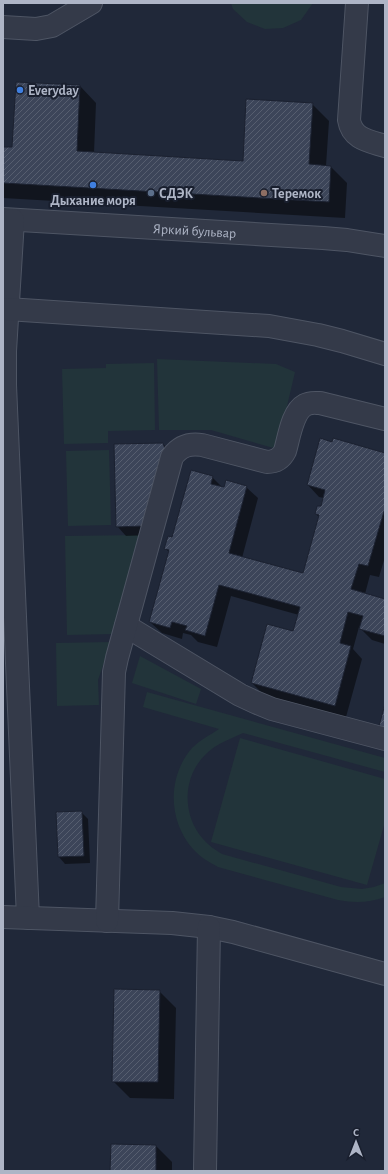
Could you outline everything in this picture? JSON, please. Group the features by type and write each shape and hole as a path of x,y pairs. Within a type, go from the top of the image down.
{"street":[{"path":"3,27 36,29 52,26 91,3"},
{"path":"357,3 349,120 352,131 356,135 385,146"},
{"path":"8,219 8,309 5,351 5,398 28,918"},
{"name":"Яркий бульвар","path":"8,219 323,238 385,246"},
{"path":"8,309 269,326 324,336 385,354"},
{"path":"107,921 114,681 117,658 172,457 181,447 194,443 272,462 283,456 298,410 311,402 385,418"},
{"path":"126,626 240,695 255,702 272,709 385,740"},
{"path":"3,917 172,923 209,927 240,934 385,974"},
{"path":"205,1171 209,927"}],"shaded area":[{"path":"231,3 313,3 301,20 283,28 265,29 247,22 233,9"},
{"path":"157,359 276,364 295,372 277,449 211,430 159,430"},
{"path":"154,363 155,430 108,431 108,443 64,444 62,369 106,368 106,364"},
{"path":"109,450 111,525 68,526 66,451"},
{"path":"142,535 114,634 67,635 65,536"},
{"path":"111,642 98,680 99,705 57,706 56,643"},
{"path":"140,656 201,689 196,704 132,683"},
{"path":"147,692 385,758 385,772 243,733 210,750 198,763 192,774 189,785 188,808 191,819 203,839 222,854 341,887 362,889 385,883 385,897 362,902 338,900 218,867 193,849 185,838 175,812 175,785 178,772 192,748 219,729 143,707"},
{"path":"240,738 385,779 385,822 367,885 211,842"}],"building":[{"path":"16,82 80,85 77,151 243,161 246,99 313,103 309,164 331,166 329,202 3,183 3,147 12,147"},
{"path":"320,438 332,442 333,438 385,453 385,508 368,566 359,564 351,589 385,599 385,636 359,629 363,616 348,612 340,643 351,646 335,706 251,683 267,624 293,631 300,607 219,585 205,636 185,630 187,626 172,622 170,628 149,622 169,550 164,549 168,536 172,537 191,470 213,476 211,484 224,487 226,480 247,486 229,553 303,573 319,515 315,514 317,506 321,506 325,490 307,485"},
{"path":"163,443 165,449 143,526 116,527 114,444"},
{"path":"385,704 385,728 379,726"},
{"path":"82,811 84,856 58,857 56,812"},
{"path":"114,989 160,990 158,1082 112,1082"},
{"path":"111,1144 156,1145 156,1171 110,1171"}],"place":[{"name":"Everyday","path":"20,90"},
{"name":"Дыхание моря","path":"93,185"},
{"name":"СДЭК","path":"151,193"},
{"name":"Теремок","path":"264,193"}]}
